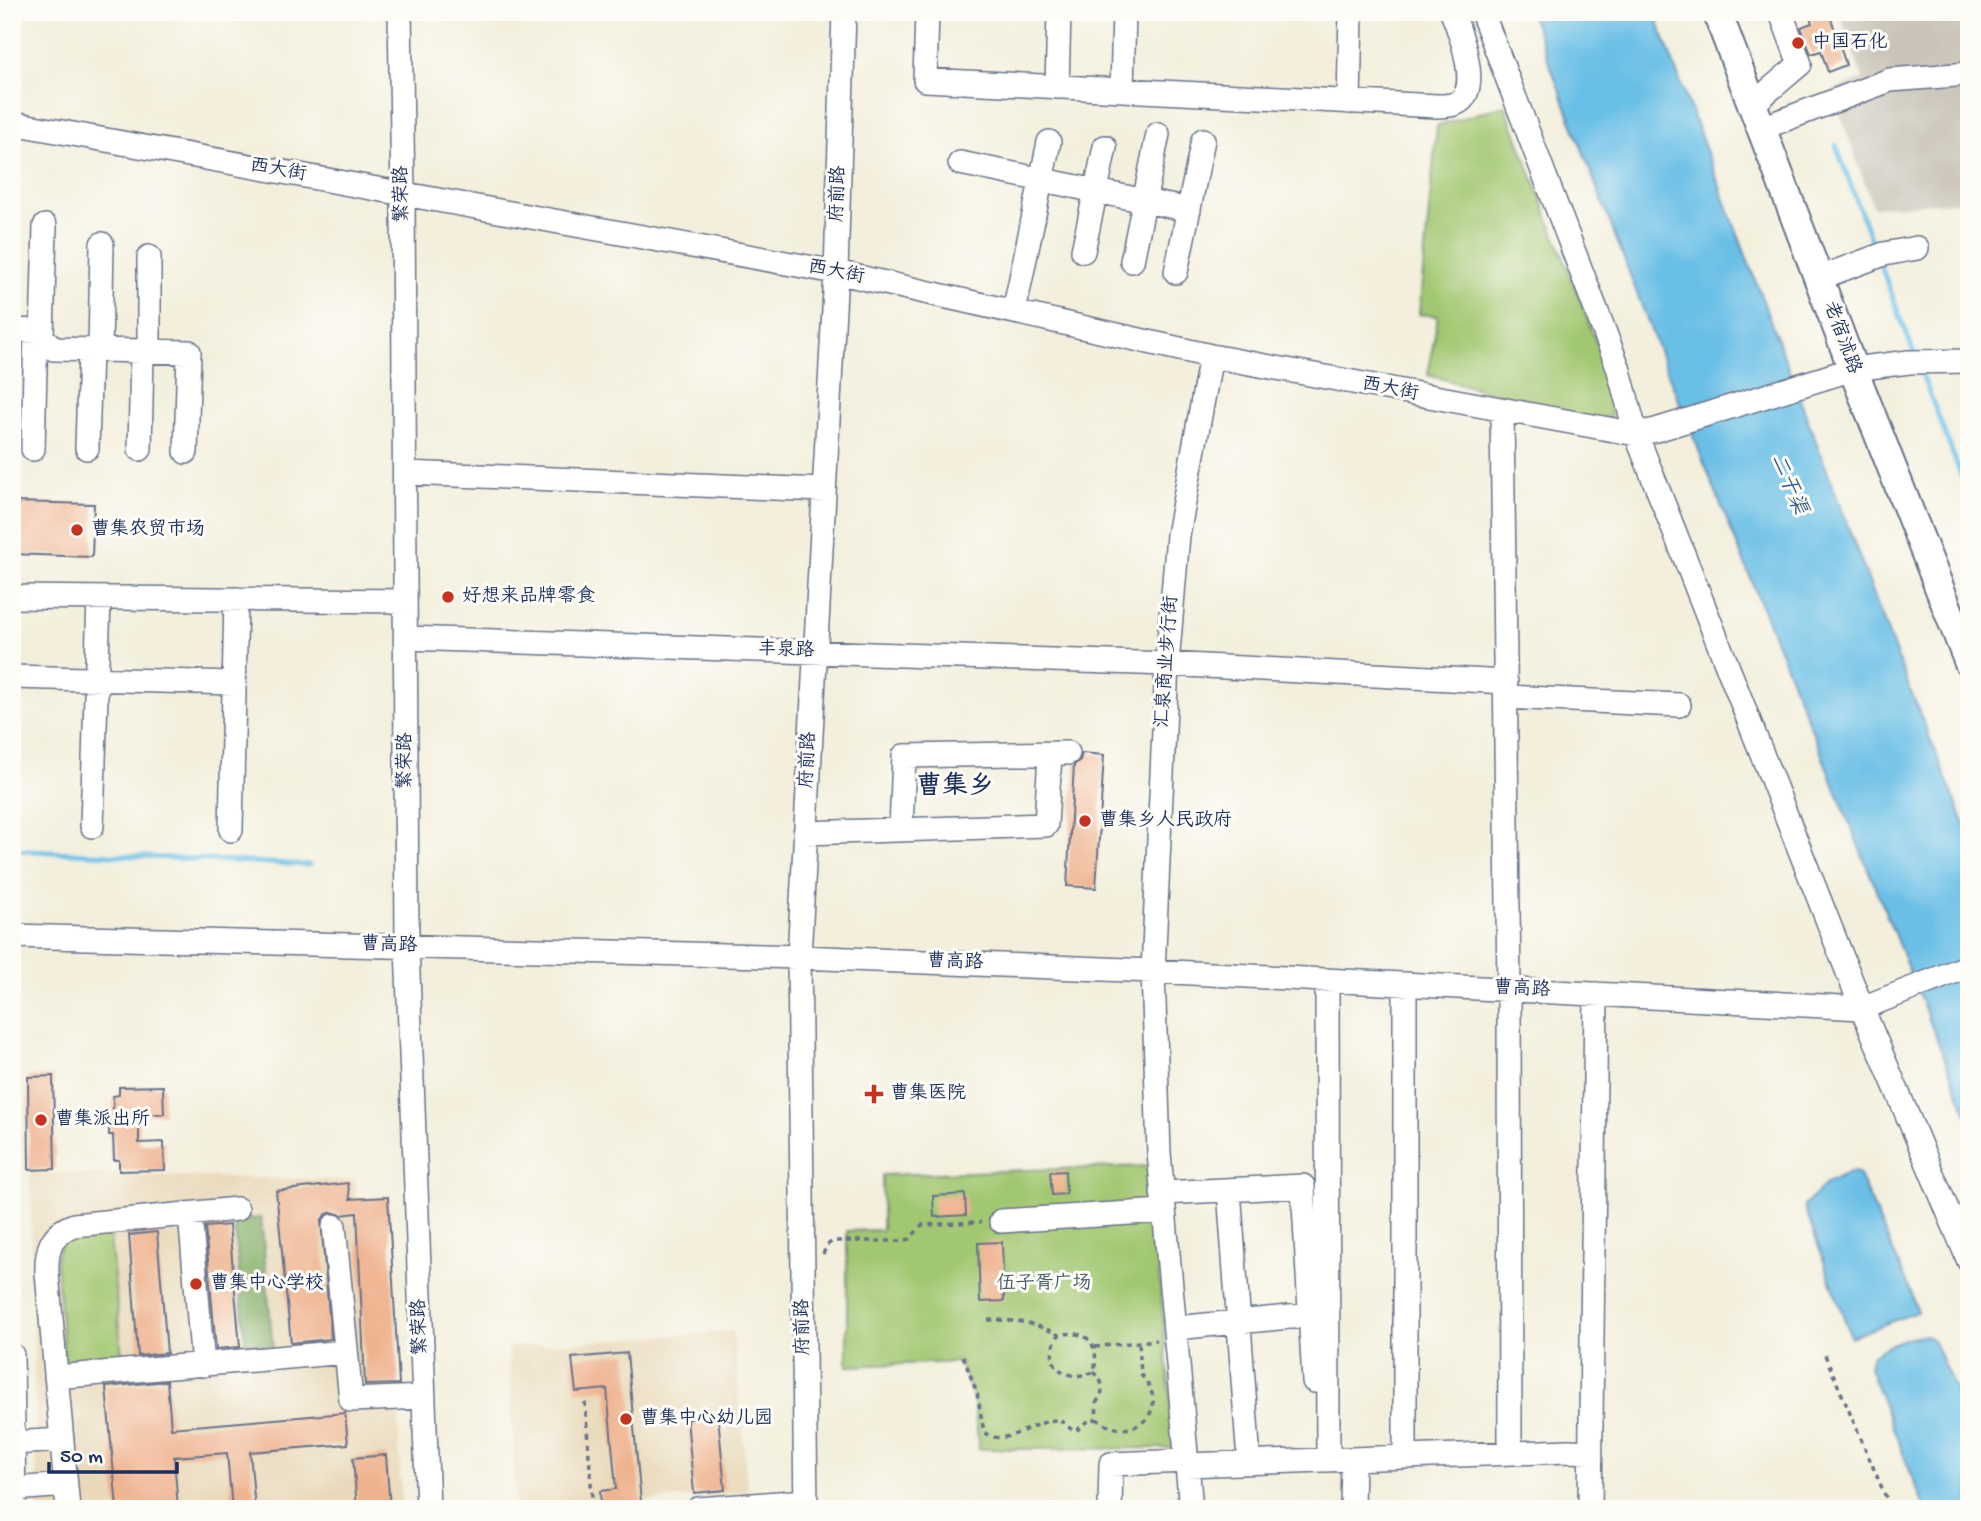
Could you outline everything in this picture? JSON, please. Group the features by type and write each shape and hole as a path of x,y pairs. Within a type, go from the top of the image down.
{"main road":[{"name":"老宿沭路","path":"1717,12 1969,663"}],"street":[{"name":"繁荣路","path":"400,12 407,946 428,1509"},
{"name":"府前路","path":"806,1505 799,957 836,272 844,12"},
{"path":"926,12 925,80 1437,106 1459,102 1469,83 1469,71 1452,12"},
{"path":"1057,87 1059,12"},
{"path":"1122,90 1125,12"},
{"path":"1349,102 1351,12"},
{"path":"1482,12 1618,367 1646,432 1862,1008 1969,1262"},
{"path":"1757,116 1800,64 1782,13 1778,12"},
{"path":"1757,116 1890,80 1969,74"},
{"name":"西大街","path":"12,123 836,272 1211,356 1502,411 1646,432"},
{"path":"1132,261 1158,134"},
{"path":"1176,272 1203,140"},
{"path":"1014,312 1049,142"},
{"path":"1083,251 1105,147"},
{"path":"960,163 1189,210"},
{"path":"33,449 46,226"},
{"path":"87,448 102,244"},
{"path":"1819,278 1884,254 1917,248"},
{"path":"140,449 149,257"},
{"path":"12,330 39,334 54,349 189,352 186,452"},
{"name":"汇泉商业步行街","path":"1191,1509 1159,1153 1153,971 1167,664 1178,534 1211,356"},
{"path":"1646,432 1853,369 1917,362 1969,361"},
{"path":"1502,411 1509,989 1510,1453"},
{"path":"405,473 824,490"},
{"path":"12,597 405,601"},
{"path":"92,826 99,598"},
{"path":"231,830 236,599"},
{"name":"丰泉路","path":"406,638 1167,664 1506,689 1679,705"},
{"path":"12,677 234,683"},
{"path":"805,833 901,830 1046,825 1059,754 904,756 901,830"},
{"name":"曹高路","path":"12,936 799,957 1153,971 1862,1008 1969,966"},
{"path":"1327,980 1328,1460"},
{"path":"1405,984 1405,1457"},
{"path":"1590,1509 1596,994"},
{"path":"1001,1221 1163,1202 1229,1189 1303,1186 1317,1437"},
{"path":"1229,1189 1248,1447"},
{"path":"68,1509 46,1259 54,1236 74,1225 237,1209"},
{"path":"190,1214 204,1365"},
{"path":"334,1226 351,1400 424,1397"},
{"path":"1175,1330 1310,1315"},
{"path":"56,1377 346,1352"},
{"path":"12,1355 14,1499 66,1485"},
{"path":"13,1443 62,1440"},
{"path":"1110,1509 1111,1464 1590,1452"},
{"path":"1352,1509 1353,1458"},
{"path":"698,1509 806,1505"}],"path":[{"path":"823,1254 833,1241 902,1241 910,1239 922,1225 1001,1221"},
{"path":"988,1320 1016,1320 1039,1325 1059,1335 1078,1334 1087,1338 1095,1347 1097,1359 1094,1372 1102,1384 1102,1395 1096,1403 1097,1419 1104,1425 1129,1428 1141,1425 1149,1417 1154,1395 1140,1375 1139,1343"},
{"path":"1095,1347 1139,1343 1175,1330"},
{"path":"1059,1335 1052,1345 1052,1358 1056,1368 1071,1375 1084,1376 1094,1372"},
{"path":"1825,1355 1891,1509"},
{"path":"963,1356 977,1394 984,1432 988,1436 1014,1435 1046,1419 1060,1420 1076,1431 1087,1422 1097,1419"},
{"path":"585,1402 593,1509"}],"shaded area":[{"path":"1839,12 1969,12 1969,201 1873,207 1832,90 1863,79"},
{"name":"曹集中心学校","path":"30,1173 355,1180 364,1390 398,1389 401,1509 37,1509"},
{"name":"曹集中心幼儿园","path":"733,1331 748,1492 556,1509 516,1509 508,1347"}],"green space":[{"path":"1505,105 1607,371 1613,397 1610,418 1603,423 1428,375 1438,316 1419,314 1437,126"},
{"name":"伍子胥广场","path":"1149,1166 1175,1448 979,1449 973,1396 959,1362 847,1366 847,1231 882,1230 882,1175"},
{"path":"261,1218 273,1348 246,1351 234,1220"},
{"path":"109,1229 123,1365 65,1370 56,1258 59,1248 63,1241 75,1233"}],"water":[{"name":"二干渠","path":"1530,12 1654,12 1901,667 1969,835 1969,1119 1662,359"},
{"path":"1850,1172 1858,1173 1912,1294 1917,1312 1851,1337 1804,1206 1828,1182"},
{"path":"1925,1335 1933,1340 1969,1421 1969,1509 1925,1509 1869,1367 1871,1357 1889,1345"}],"building":[{"path":"1808,12 1829,12 1846,65 1828,72 1821,51 1811,54 1801,27 1812,23"},
{"path":"12,502 94,504 92,557 12,554"},
{"path":"1082,753 1104,755 1096,888 1067,886 1074,765 1080,760"},
{"path":"53,1076 55,1169 29,1170 28,1077"},
{"path":"163,1086 164,1114 139,1114 139,1143 164,1142 165,1170 119,1171 119,1160 114,1160 113,1135 109,1135 109,1119 113,1119 113,1096 119,1095 119,1087"},
{"path":"1065,1171 1066,1194 1052,1195 1050,1172"},
{"path":"348,1183 350,1199 388,1197 399,1384 365,1385 357,1213 341,1215 332,1212 325,1215 321,1221 331,1339 291,1343 276,1191"},
{"path":"965,1194 966,1215 934,1217 933,1196"},
{"path":"229,1225 240,1347 216,1349 205,1227"},
{"path":"157,1232 167,1353 138,1356 129,1235"},
{"path":"1002,1242 1004,1301 980,1302 978,1243"},
{"path":"627,1353 641,1502 601,1505 600,1491 616,1489 607,1389 576,1392 572,1358"},
{"path":"167,1381 171,1428 345,1413 348,1444 250,1452 255,1509 232,1509 227,1453 174,1457 178,1509 117,1509 106,1387"},
{"path":"718,1416 725,1490 694,1493 687,1419"},
{"path":"386,1455 390,1509 357,1509 353,1458"}],"waterway":[{"path":"1836,145 1875,251"},
{"path":"1879,261 1915,356"},
{"path":"1920,369 1969,496"},
{"path":"12,850 309,865"}],"place":[{"name":"中国石化","path":"1798,43"},
{"name":"曹集农贸市场","path":"77,530"},
{"name":"好想来品牌零食","path":"448,597"},
{"name":"曹集乡人民政府","path":"1085,821"},
{"name":"曹集医院","path":"874,1094"},
{"name":"曹集派出所","path":"41,1120"},
{"name":"曹集中心学校","path":"196,1284"},
{"name":"曹集中心幼儿园","path":"626,1419"}],"district":[{"name":"曹集乡","path":"955,788"}]}
